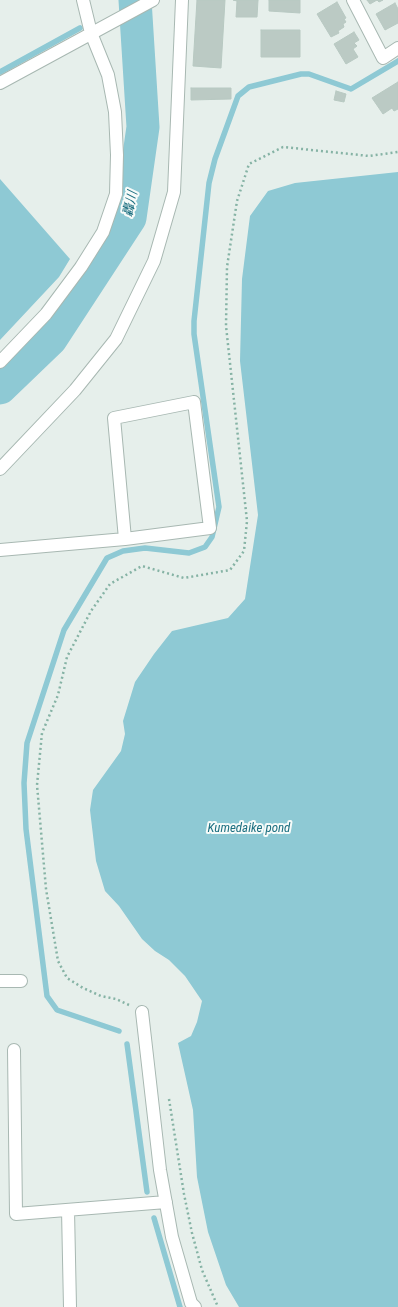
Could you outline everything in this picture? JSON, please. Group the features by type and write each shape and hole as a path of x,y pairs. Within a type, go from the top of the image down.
{"street":[{"path":"0,362 46,314 81,267 104,232 116,194 117,155 115,112 108,75 91,33 83,0"},
{"path":"0,83 152,0"},
{"path":"0,469 75,390 116,339 154,261 174,192 182,0"},
{"path":"353,0 383,58 398,48"},
{"path":"0,550 125,539 210,528 194,402 114,418 125,539"},
{"path":"0,982 21,981"},
{"path":"142,1012 160,1170 172,1237 191,1303 195,1307"},
{"path":"14,1050 16,1214 166,1202"},
{"path":"68,1210 70,1307"}],"path":[{"path":"142,1012 116,999 101,996 83,988 68,978 58,960 46,890 37,785 42,733 58,695 67,657 90,611 110,584 142,566 184,578 230,570 244,550 247,521 226,326 226,296 227,267 237,201 249,164 283,147 369,156 398,152"},
{"path":"168,1093 184,1194 192,1233 202,1270 218,1307"}],"water":[{"name":"Kumedaike pond","path":"398,172 398,1307 239,1307 226,1285 208,1232 197,1177 193,1110 178,1043 191,1036 197,1022 202,1001 185,976 169,960 155,951 142,939 119,906 105,891 96,861 90,810 93,790 121,751 125,734 123,721 135,682 154,654 172,631 228,618 245,599 258,515 240,361 242,279 250,216 268,191 295,183"},
{"path":"0,179 70,259 59,277 0,340"}],"building":[{"path":"197,0 225,0 221,68 193,66"},
{"path":"233,0 258,0 257,17 236,17 237,1"},
{"path":"269,0 300,0 300,13 269,11"},
{"path":"367,0 377,0 370,4"},
{"path":"337,2 346,18 344,19 346,22 343,24 344,27 338,31 339,33 331,37 317,14"},
{"path":"395,3 398,9 398,23 385,30 376,14"},
{"path":"261,30 300,30 300,57 261,57"},
{"path":"354,32 359,40 354,43 357,46 353,49 358,57 346,64 334,44"},
{"path":"398,82 398,109 394,111 392,108 383,114 372,98"},
{"path":"191,88 231,88 231,99 191,100"},
{"path":"336,91 346,94 344,102 334,100"}],"waterway":[{"name":"轟川","path":"0,388 51,339 130,218 143,127 135,0"},
{"path":"0,72 80,28"},
{"path":"119,1031 57,1010 47,996 26,829 24,783 27,743 64,630 107,558 123,551 145,548 189,553 205,547 212,537 219,507 194,334 194,321 209,183 215,159 238,96 249,87 301,74 309,74 351,89 398,61"},
{"path":"127,1044 147,1192"},
{"path":"154,1218 180,1307"}]}
